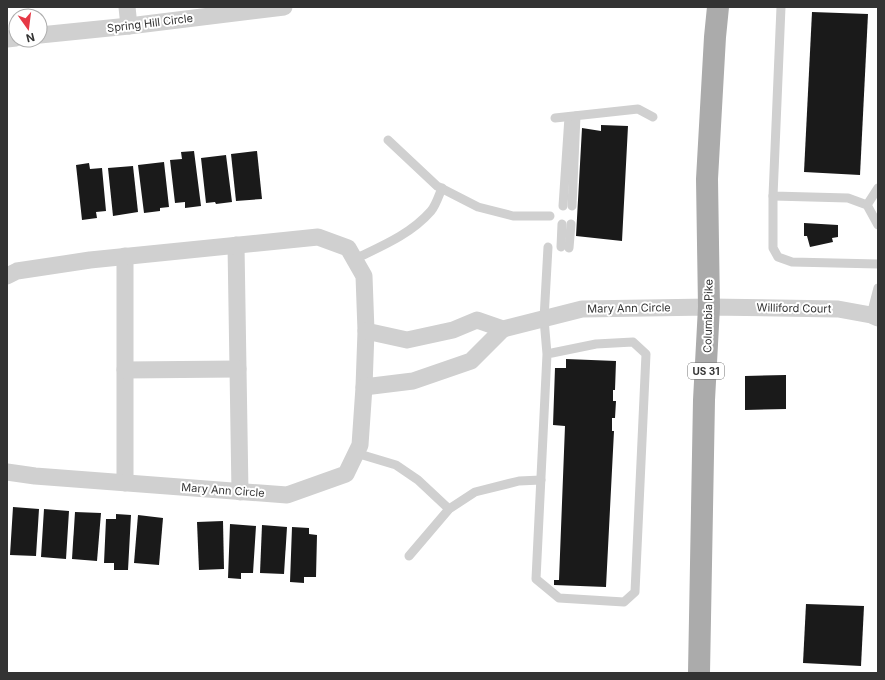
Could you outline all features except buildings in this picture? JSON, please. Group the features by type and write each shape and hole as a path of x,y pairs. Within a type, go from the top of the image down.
{"main road":[{"name":"Columbia Pike","path":"699,673 704,400 709,307 707,179 718,7"}],"street":[{"path":"127,7 129,26"},
{"name":"Spring Hill Circle","path":"48,34 284,7"},
{"name":"Mary Ann Circle","path":"7,276 17,271 90,260 318,237 348,248 364,276 366,331 360,445 346,474 287,495 35,476 7,472"},
{"path":"236,245 240,492"},
{"path":"125,256 125,483"},
{"name":"Williford Court","path":"709,307 838,309 875,317"},
{"name":"Mary Ann Circle","path":"503,329 582,309 709,307"},
{"path":"364,387 413,381 471,361 503,329 477,320 453,330 407,340 366,331"},
{"path":"125,370 238,369"}],"lane":[{"path":"781,7 773,196 773,248 778,257 792,262 878,264"},
{"path":"555,118 638,109 653,117"},
{"path":"567,206 573,116"},
{"path":"388,140 437,186 478,207 514,216 550,216"},
{"path":"355,259 393,241 408,231 432,210 442,188"},
{"path":"867,205 878,188"},
{"path":"773,196 848,198 867,205 878,225"},
{"path":"565,248 566,224"},
{"path":"547,354 596,344 633,342 646,354 635,592 624,602 559,598 536,579 547,354 544,319 548,247"},
{"path":"875,317 878,288"},
{"path":"356,452 396,465 418,480 449,509"},
{"path":"409,556 449,509 476,492 519,480 541,480"}]}
